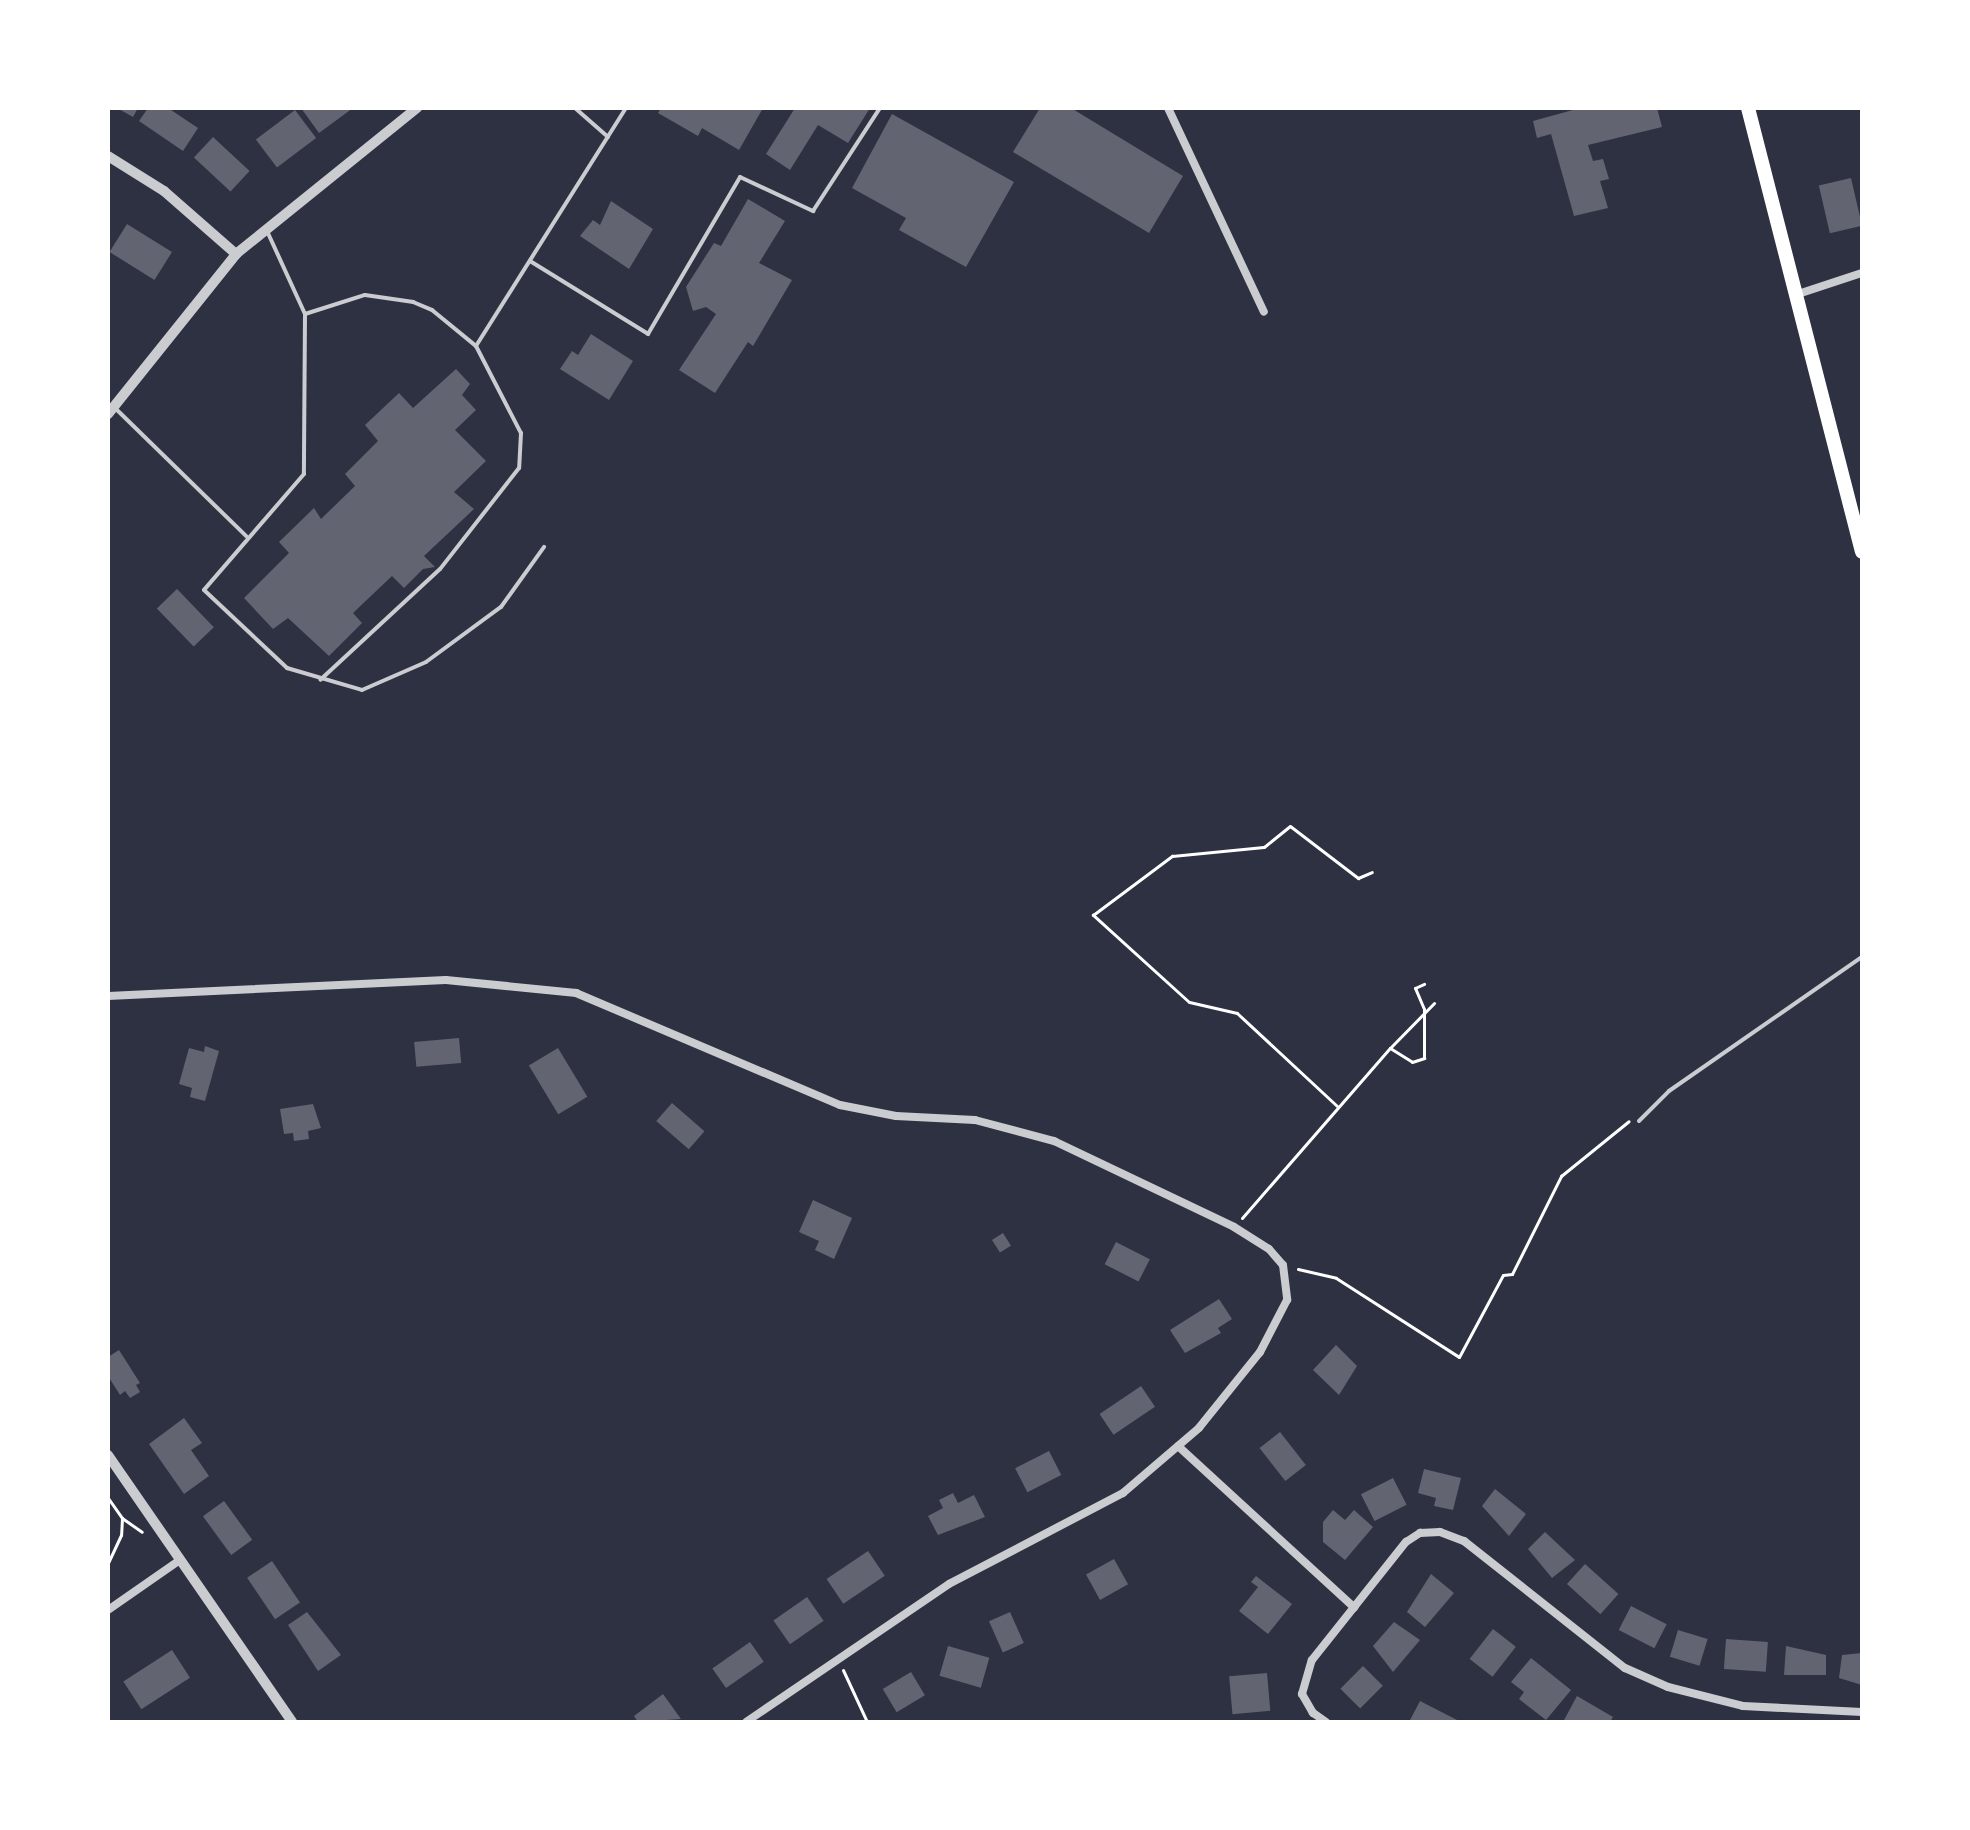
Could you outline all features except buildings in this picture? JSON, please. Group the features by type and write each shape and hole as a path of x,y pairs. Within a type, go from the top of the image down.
{"main road":[{"path":"1748,108 1862,552"}],"street":[{"path":"1168,108 1264,312"},
{"path":"111,410 236,254 415,109"},
{"path":"108,156 164,191 236,254"},
{"path":"1795,296 1862,273"},
{"path":"108,996 446,980 576,993 798,1092 840,1105 896,1116 975,1120 1054,1141 1234,1227 1269,1249 1283,1265 1287,1300 1260,1352 1199,1428 1178,1446 1085,1517 949,1584 746,1722"},
{"path":"1178,1446 1354,1607"},
{"path":"108,1455 292,1722"},
{"path":"1326,1722 1313,1713 1302,1694 1312,1660 1406,1542 1420,1533 1440,1532 1464,1541 1615,1661 1668,1687 1743,1706 1862,1712"},
{"path":"108,1610 180,1560"}],"lane":[{"path":"575,108 608,137"},
{"path":"476,346 626,108"},
{"path":"530,261 648,334 740,177 813,211 880,108"},
{"path":"266,228 305,314 304,474 246,536 204,590 287,668 319,681 362,690 426,662 501,607 544,547"},
{"path":"305,314 365,295 413,302 476,346 521,433 519,468 440,569 319,681"},
{"path":"111,410 246,536"},
{"path":"1639,1121 1669,1091 1862,957"}],"path":[{"path":"1337,1106 1237,1013 1189,1002 1093,915 1172,856 1264,847 1290,826 1358,878 1372,872"},
{"path":"1390,1048 1412,1062 1424,1058 1424,1009 1415,988 1424,984"},
{"path":"1234,1227 1304,1141 1424,1009 1434,1003"},
{"path":"1283,1265 1336,1278 1459,1357 1503,1275 1512,1274 1561,1176 1630,1120 1639,1121"},
{"path":"108,1498 122,1518 121,1535 108,1563"},
{"path":"838,1660 867,1722"}]}
